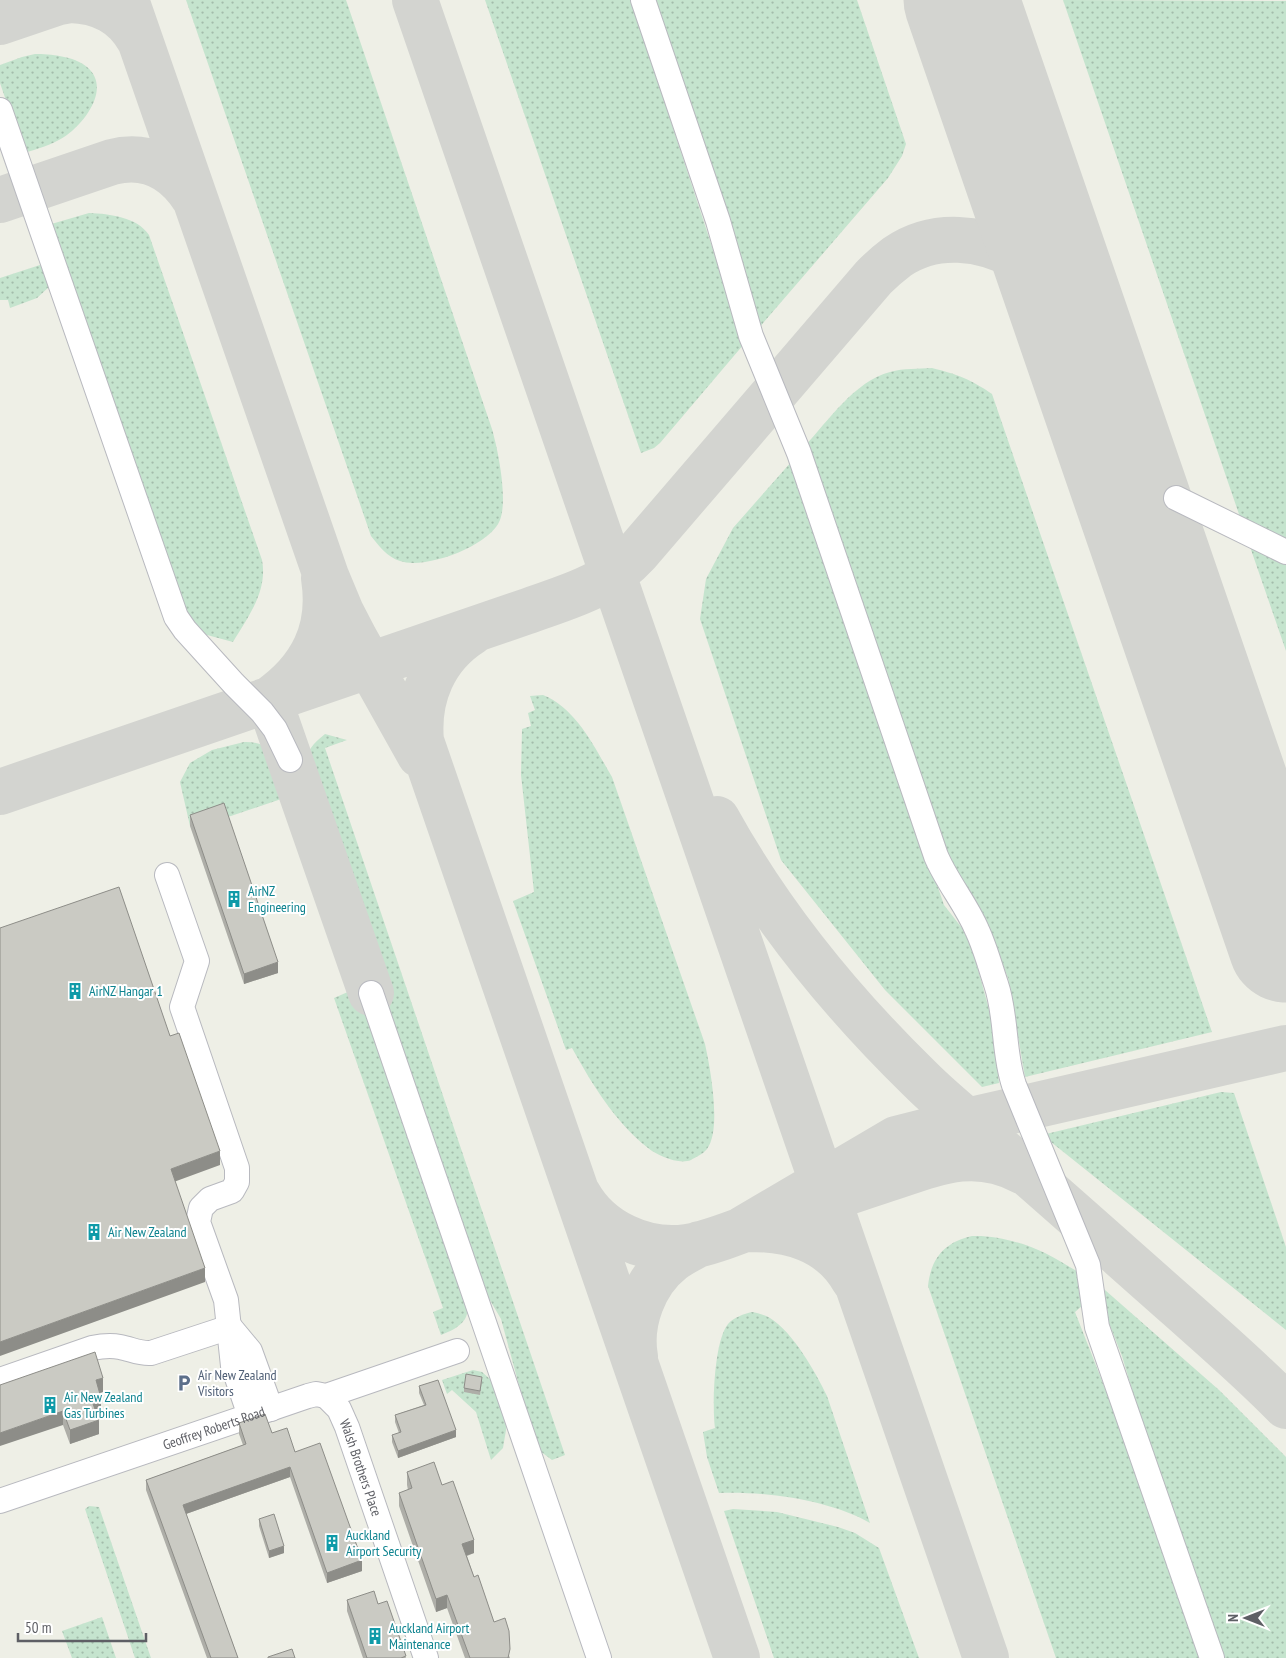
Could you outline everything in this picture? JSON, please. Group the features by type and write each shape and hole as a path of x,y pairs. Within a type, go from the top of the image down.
{"street":[{"path":"643,0 718,221 748,329 799,453 936,856 977,929 996,983 1000,999 1009,1070 1088,1265 1097,1327 1212,1658"},
{"path":"0,110 176,617 185,630 262,712 282,741 290,760"},
{"path":"1176,498 1286,552"},
{"path":"167,875 197,961 182,1007 237,1168 237,1182 232,1191 210,1199 201,1208 198,1222 226,1300 233,1366 260,1412"},
{"path":"371,993 599,1658"},
{"path":"0,1380 92,1348 106,1345 151,1353 230,1327"},
{"name":"Geoffrey Roberts Road","path":"0,1501 308,1396 316,1394 326,1396 457,1350"},
{"name":"Walsh Brothers Place","path":"326,1396 339,1408 347,1427 426,1658"}],"green space":[{"path":"186,0 346,0 492,429 503,488 502,511 500,520 494,530 471,547 440,559 411,563 391,557 371,536"},
{"path":"485,0 631,0 744,344 660,443 654,448 641,453"},
{"path":"652,0 857,0 906,144 902,156 888,178 758,329"},
{"path":"1063,0 1286,1 1286,544 1242,523"},
{"path":"35,54 62,56 82,63 94,76 97,85 96,95 87,115 72,131 55,142 24,153 0,83 0,65"},
{"path":"89,213 106,214 130,220 138,224 149,235 262,560 262,582 259,593 233,642 196,632 191,626 48,225"},
{"path":"43,264 50,286 37,298 10,308 8,300 0,300 0,278"},
{"path":"932,368 964,378 992,394 1212,1032 1025,1077 1008,978 986,921 960,881 946,850 804,447 843,403 865,384 890,372"},
{"path":"792,461 944,905 969,937 992,1020 999,1083 982,1087 885,990 781,860 700,619 706,579 733,528"},
{"path":"1248,541 1286,559 1286,651"},
{"path":"543,695 555,701 575,719 584,730 612,777 705,1044 714,1098 714,1127 707,1149 691,1160 675,1161 663,1157 636,1138 605,1102 572,1048 566,1050 513,901 534,892 521,775 522,729 531,726 528,713 535,710 530,696"},
{"path":"325,734 347,740 325,748 565,1455 552,1460 536,1448 501,1319 484,1290 304,772 310,750"},
{"path":"244,742 265,746 272,751 282,766 293,795 225,818 223,814 190,826 180,782 190,763 212,750"},
{"path":"357,988 461,1279 468,1306 465,1319 460,1325 441,1335 433,1312 443,1308 334,998"},
{"path":"1221,1092 1234,1093 1286,1247 1286,1330 1046,1138 1046,1134"},
{"path":"972,1236 1000,1238 1028,1246 1045,1253 1086,1276 1088,1296 1081,1302 1082,1306 1075,1312 1119,1424 1200,1658 1056,1658 928,1286 932,1267 941,1253 954,1242"},
{"path":"1097,1283 1219,1390 1286,1457 1286,1658 1223,1658 1136,1403 1122,1356 1095,1288"},
{"path":"752,1312 768,1317 779,1324 795,1343 817,1376 827,1396 870,1523 836,1508 817,1503 776,1496 719,1493 707,1457 703,1432 715,1428 715,1374 723,1332 733,1319"},
{"path":"473,1370 482,1372 499,1387 508,1418 503,1448 491,1460 476,1412 452,1390 447,1394 442,1380"},
{"path":"89,1506 99,1507 151,1658 135,1658 85,1509"},
{"path":"733,1509 777,1512 838,1527 855,1533 879,1548 919,1658 774,1658 724,1511"},
{"path":"102,1617 116,1658 72,1658 62,1631"}],"building":[{"name":"AirNZ Engineering","path":"224,803 278,962 244,974 190,815"},
{"name":"Air New Zealand","path":"119,887 170,1036 179,1033 220,1151 171,1169 205,1268 0,1342 0,928"},
{"name":"Air New Zealand Gas Turbines","path":"95,1352 103,1378 96,1380 101,1398 92,1401 99,1420 70,1430 63,1411 0,1433 0,1385"},
{"path":"466,1374 482,1377 480,1391 464,1388"},
{"path":"438,1380 456,1430 398,1451 392,1435 401,1432 395,1415 426,1405 419,1386"},
{"name":"Auckland Airport Security","path":"265,1414 272,1433 287,1428 295,1452 320,1443 362,1560 327,1573 290,1467 183,1505 238,1658 211,1658 146,1480 246,1444 239,1423"},
{"path":"434,1462 442,1485 453,1481 474,1540 462,1544 474,1577 478,1575 494,1622 505,1618 509,1631 510,1649 508,1658 470,1658 447,1595 436,1599 399,1493 412,1488 407,1472"},
{"path":"274,1514 284,1546 269,1551 259,1519"},
{"name":"Auckland Airport Maintenance","path":"374,1591 378,1604 387,1601 406,1656 401,1658 367,1658 347,1600"},
{"path":"292,1649 295,1658 268,1658 268,1657"}],"taxiway":[{"path":"70,0 102,6 119,15 139,39"},
{"path":"0,22 70,0"},
{"path":"126,0 326,576 355,639 420,755"},
{"path":"415,0 986,1658"},
{"path":"0,200 112,162 125,160 137,160 159,165 178,178 194,198"},
{"path":"0,792 571,596 599,583 625,565 637,553 874,277 897,257 912,249 927,243 943,240 958,240 990,245 1027,261 1045,275 1063,299"},
{"path":"324,578 325,615 316,647 297,676 269,700 371,993"},
{"path":"472,632 447,653 431,679 422,709 421,741 737,1658"},
{"path":"717,819 738,855 784,923 835,988 891,1050 940,1098 1207,1332 1286,1406"},
{"path":"743,1229 896,1139 1286,1048"},
{"path":"833,1197 931,1165 960,1159 990,1160 1022,1171"},
{"path":"578,1194 598,1219 611,1229 625,1237 655,1247 671,1248 697,1245 772,1219"},
{"path":"743,1229 776,1231 806,1238 833,1254 854,1280"},
{"path":"635,1357 634,1330 646,1291 662,1269 672,1260 699,1244"}],"runway":[{"path":"961,0 1286,945"}],"place":[{"name":"AirNZ Engineering","path":"234,899"},
{"name":"AirNZ Hangar 1","path":"75,991"},
{"name":"Air New Zealand","path":"94,1232"},
{"name":"Air New Zealand Visitors","path":"184,1383"},
{"name":"Air New Zealand Gas Turbines","path":"50,1405"},
{"name":"Auckland Airport Security","path":"332,1543"},
{"name":"Auckland Airport Maintenance","path":"375,1636"}]}
